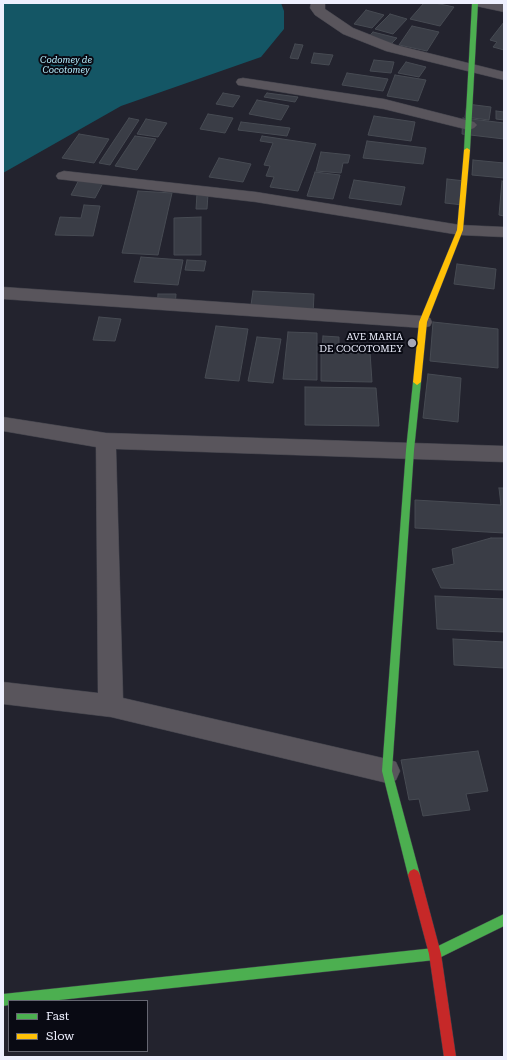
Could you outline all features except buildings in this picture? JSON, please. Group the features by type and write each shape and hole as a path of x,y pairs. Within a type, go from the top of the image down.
{"street":[{"path":"318,3 317,8 320,12 348,31 391,48 504,76"},
{"path":"450,1057 435,954 387,771 410,450 423,322 460,230 469,125 475,3"},
{"path":"481,3 504,8"},
{"path":"243,82 384,104 469,125"},
{"path":"64,176 256,197 460,230 504,232"},
{"path":"3,293 423,322"},
{"path":"3,424 106,441 504,454"},
{"path":"106,441 111,706"},
{"path":"3,693 111,706 387,771"},
{"path":"3,1000 435,954 504,920"}],"water":[{"name":"Codomey de Cocotomey","path":"3,3 281,3 284,11 284,29 261,57 121,106 3,173"}],"traffic: fast":[{"path":"467,150 475,3"},
{"path":"414,875 387,771 410,450 417,382"},
{"path":"3,1000 435,954 504,920"}],"traffic: slow":[{"path":"417,382 423,322 460,230 467,150"}],"traffic: jam":[{"path":"414,875 435,954 450,1057"}],"place":[{"name":"AVE MARIA DE COCOTOMEY","path":"412,343"}]}
